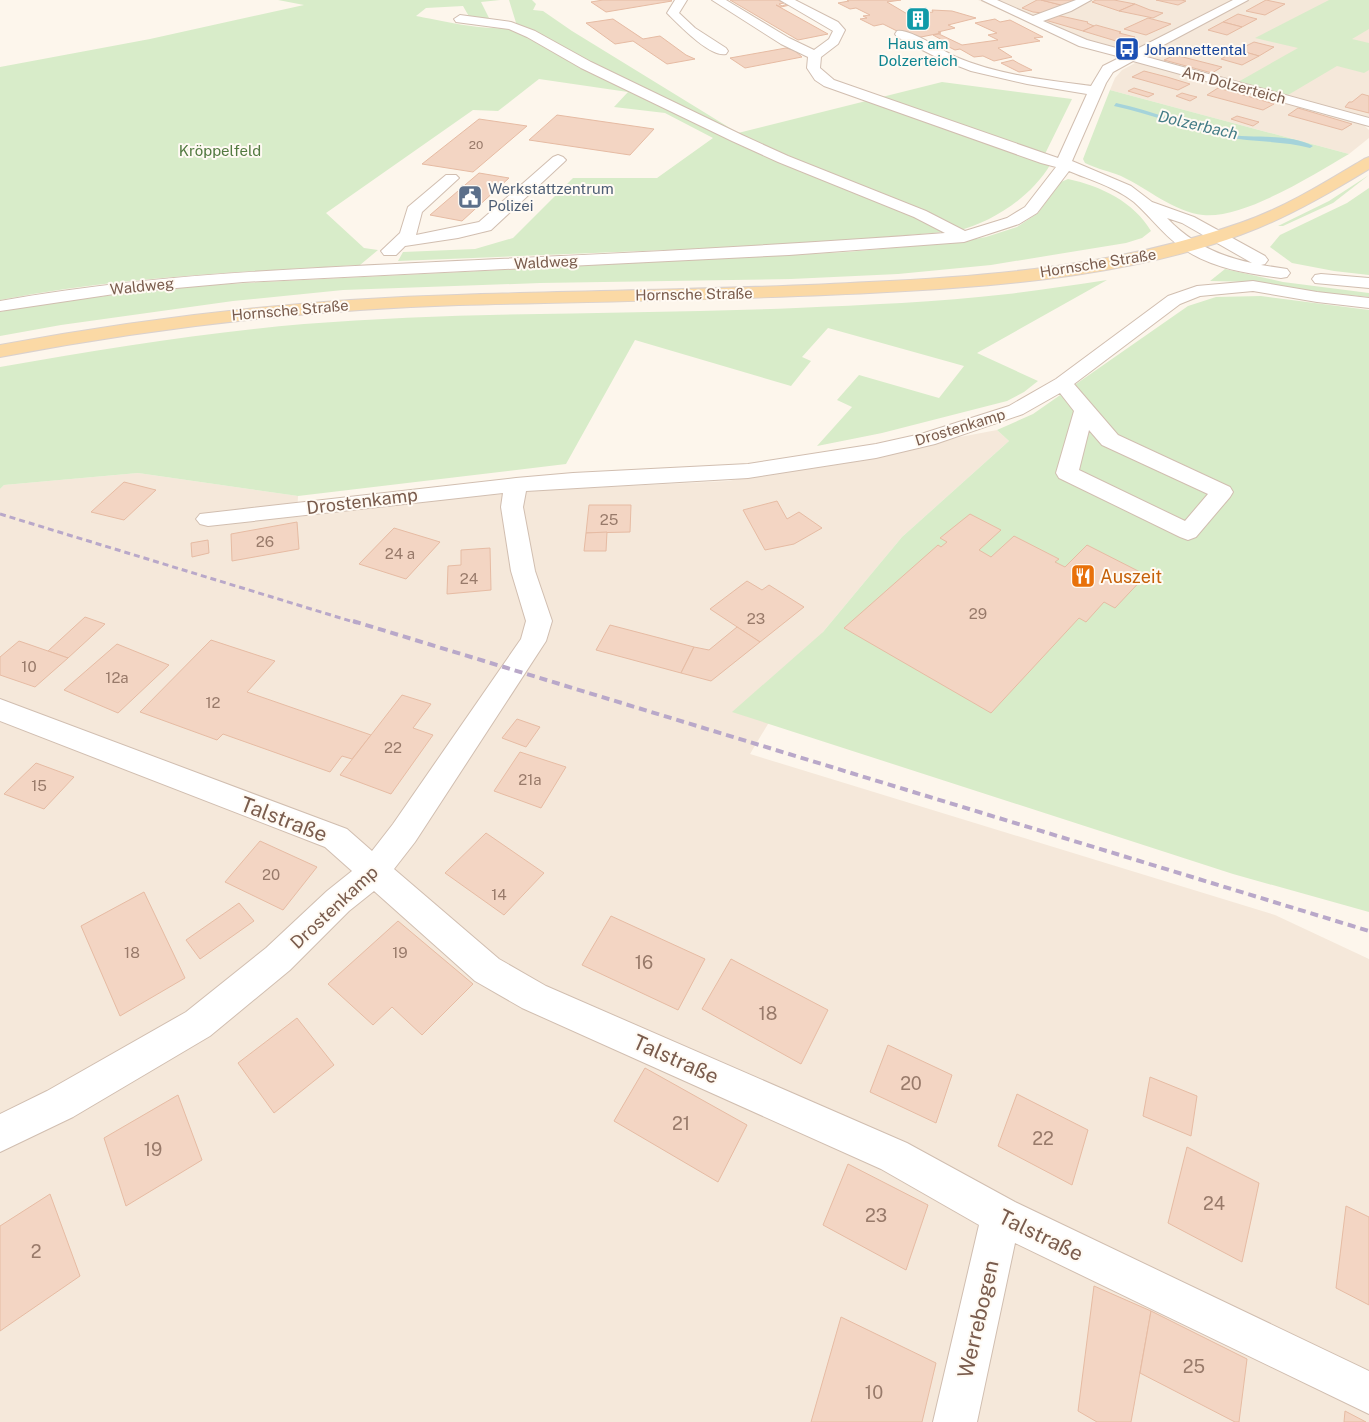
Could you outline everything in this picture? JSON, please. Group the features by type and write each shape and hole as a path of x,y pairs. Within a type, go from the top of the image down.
{"main road":[{"name":"Hornsche Straße","path":"0,351 129,330 292,309 414,302 780,292 914,285 1047,272 1139,258 1191,246 1218,237 1270,217 1314,196 1369,162"}],"street":[{"path":"681,0 673,13 691,31 722,50"},
{"path":"718,0 784,41 815,55"},
{"path":"786,0 834,25 839,30 839,35 834,42 815,55 813,68 820,77 830,83 1046,160 1066,164 1120,186 1148,206 1175,235 1191,246 1219,260 1247,268 1369,283"},
{"name":"Am Dolzerteich","path":"988,0 1083,43 1369,122"},
{"path":"1033,20 1086,0"},
{"path":"1066,164 1065,158 1105,72 1130,56 1208,19 1242,0"},
{"path":"1188,14 1208,19"},
{"path":"460,19 511,26 531,34 586,65 737,138 783,159 920,214 964,237"},
{"path":"901,34 962,64 1096,91"},
{"path":"401,242 458,233 485,226 558,160"},
{"name":"Waldweg","path":"0,306 53,296 243,276 789,250 964,237 1013,221 1031,210 1066,164"},
{"path":"379,270 391,250 408,235 414,210 452,178"},
{"path":"1148,206 1188,220 1294,275"},
{"name":"Drostenkamp","path":"208,519 428,493 516,485 573,480 748,471 876,451 927,439 1016,410 1063,383 1174,300 1196,291 1253,286 1317,297 1369,303"},
{"path":"1063,383 1084,411 1110,440 1222,492 1188,532 1067,472 1084,411"},
{"name":"Drostenkamp","path":"0,1133 60,1104 198,1024 278,959 338,901 374,872 404,833 533,641 539,622 523,571 512,507 516,485"},
{"name":"Talstraße","path":"0,710 336,838 487,970 534,997 894,1156 1001,1216 1369,1394"},
{"name":"Werrebogen","path":"955,1422 1001,1216"}],"shaded area":[{"path":"978,0 1369,0 1369,120 1363,124 1369,130 1369,138 1349,154 1110,90 1115,78 1122,70 1137,62 1077,44"},
{"path":"997,430 1009,441 902,537 823,632 750,754 1275,915 1369,959 1369,1422 0,1422 0,489 4,485 138,473 298,496 297,517 396,504 544,490 728,481"}],"green space":[{"name":"Kröppelfeld","path":"278,0 500,0 481,2 491,22 471,20 463,6 426,8 416,16 467,26 506,28 517,26 509,0 532,0 536,4 533,10 543,11 572,31 738,133 942,82 1072,99 1041,162 1050,165 1033,188 997,215 957,231 788,245 398,261 403,252 475,249 513,238 573,178 657,178 713,138 665,113 614,107 628,92 539,79 498,111 473,110 326,213 364,248 378,250 360,265 179,276 89,286 0,300 0,67 150,39 304,5"},
{"path":"1329,0 1369,0 1369,29 1352,39 1369,43 1369,70 1364,73 1337,66 1288,95 1238,82 1298,48 1255,38"},
{"path":"1110,90 1349,154 1298,184 1258,203 1220,214 1203,215 1192,213 1171,205 1121,176 1085,163 1083,159"},
{"path":"1369,175 1333,203 1283,226 1278,226 1329,201"},
{"path":"1068,179 1092,186 1116,197 1136,212 1151,231 1142,238 1126,243 991,265 898,274 791,279 540,283 343,290 233,301 61,325 0,336 0,312 40,303 207,285 847,252 959,242 986,237 1017,227 1038,213 1061,182"},
{"path":"1369,188 1369,275 1292,263 1270,247 1280,235 1347,203"},
{"path":"1225,269 1283,282 1369,293 1369,297 1254,282 1210,281"},
{"path":"1107,280 977,353 1038,381 1024,392 1007,401 882,433 817,446 852,407 837,400 859,375 939,398 964,366 828,328 802,357 811,361 791,386 635,340 566,464 298,496 138,473 4,485 0,489 0,367 152,342 304,324 427,317 734,310 875,304 1008,294"},
{"path":"1261,296 1369,310 1369,912 1233,874 732,712 823,632 902,537 1009,441 997,430 1033,414 1188,306 1216,297"}],"building":[{"path":"603,0 672,1 606,12 591,2"},
{"path":"730,0 778,0 784,3 779,4 782,6 790,5 781,7 776,5 828,34 798,40"},
{"name":"Haus am Dolzerteich","path":"847,0 901,0 887,2 909,15 933,12 932,10 952,11 976,18 948,25 955,28 938,32 941,33 916,38 883,24 874,26 860,19 867,18 863,16 870,15 856,8 850,9 838,3 849,1"},
{"path":"1037,0 1065,6 1043,13 1022,8"},
{"path":"1041,0 1074,0 1065,6"},
{"path":"1096,0 1114,0 1135,4 1119,11 1092,2"},
{"path":"1156,0 1181,0 1186,1 1178,5"},
{"path":"1266,0 1285,4 1265,15 1246,11"},
{"path":"1135,4 1163,13 1153,18 1119,11"},
{"path":"1238,14 1257,19 1242,27 1223,22"},
{"path":"1056,15 1088,22 1094,26 1083,31 1045,20"},
{"path":"1148,18 1171,24 1146,35 1124,29"},
{"path":"613,19 643,39 660,36 686,55 695,59 667,64 633,41 615,44 586,23"},
{"path":"995,19 1000,22 1010,20 1043,37 1034,38 1040,41 998,48 1012,57 994,61 983,56 974,57 960,49 955,50 939,42 944,41 933,35 939,34 962,45 998,40 988,35 997,33 975,23"},
{"path":"1223,22 1242,27 1227,35 1208,30"},
{"path":"1096,25 1135,37 1124,42 1083,31"},
{"path":"1254,42 1274,47 1259,56 1238,50"},
{"path":"786,48 794,50 802,57 745,68 730,58"},
{"path":"1238,50 1259,56 1242,65 1221,59"},
{"path":"1175,55 1222,67 1212,73 1164,60"},
{"path":"1013,60 1032,70 1019,72 1001,63"},
{"path":"1144,71 1190,84 1178,90 1132,77"},
{"path":"1134,88 1154,94 1148,97 1128,91"},
{"path":"1218,88 1274,104 1263,110 1207,95"},
{"path":"1182,93 1197,97 1190,101 1176,96"},
{"path":"1362,94 1369,96 1369,113 1345,107 1349,102 1352,102"},
{"path":"1298,108 1352,124 1342,130 1288,115"},
{"path":"557,115 654,129 630,155 529,140"},
{"path":"1237,116 1259,122 1253,126 1231,119"},
{"path":"479,119 527,126 473,172 422,164"},
{"name":"Werkstattzentrum Polizei","path":"479,173 509,178 462,221 430,215"},
{"path":"124,482 156,490 124,520 91,512"},
{"path":"777,501 787,519 799,512 822,528 794,544 765,550 743,510"},
{"path":"589,505 631,505 630,532 586,533"},
{"path":"970,514 1001,530 979,550 991,557 1014,536 1059,559 1055,562 1065,567 1087,545 1146,575 1115,608 1104,602 1086,622 1079,618 991,713 844,628 938,545 941,547 947,542 940,538"},
{"path":"297,522 299,549 232,561 231,534"},
{"path":"394,528 440,542 406,579 359,564"},
{"path":"607,532 606,551 584,551 586,533"},
{"path":"208,540 209,553 192,557 191,543"},
{"path":"490,548 491,590 447,594 448,566 461,565 461,550"},
{"path":"747,581 762,590 769,585 804,607 760,642 710,609"},
{"path":"85,617 105,624 68,658 48,651"},
{"path":"610,625 694,647 681,673 596,650"},
{"path":"737,627 760,642 711,681 681,673 694,647 709,650"},
{"path":"211,640 275,661 247,692 371,735 352,759 342,756 330,772 223,734 217,740 140,712"},
{"path":"19,641 68,658 35,687 0,675 0,657"},
{"path":"117,644 169,665 118,713 64,690"},
{"path":"402,695 431,704 413,728 433,735 391,794 340,775"},
{"path":"517,719 540,727 526,747 502,738"},
{"path":"520,752 566,767 541,808 494,791"},
{"path":"36,763 74,777 44,809 4,794"},
{"path":"486,833 544,873 504,915 445,873"},
{"path":"260,841 317,867 283,910 225,882"},
{"path":"144,892 185,978 120,1016 81,926"},
{"path":"239,903 254,921 200,959 186,940"},
{"path":"611,916 705,959 678,1010 582,965"},
{"path":"398,921 473,984 422,1035 392,1007 373,1025 328,984"},
{"path":"731,959 828,1010 801,1064 702,1009"},
{"path":"297,1018 334,1065 274,1113 238,1063"},
{"path":"888,1045 952,1075 936,1123 870,1092"},
{"path":"645,1068 747,1125 718,1182 614,1121"},
{"path":"1150,1077 1197,1096 1191,1136 1143,1116"},
{"path":"1017,1094 1088,1130 1072,1185 998,1146"},
{"path":"178,1095 202,1160 126,1206 104,1138"},
{"path":"1187,1147 1259,1183 1242,1262 1168,1223"},
{"path":"848,1164 928,1205 906,1270 823,1225"},
{"path":"50,1194 80,1276 0,1331 0,1226"},
{"path":"1346,1206 1369,1217 1369,1305 1336,1288"},
{"path":"1094,1286 1151,1311 1131,1422 1097,1422 1078,1411"},
{"path":"1151,1311 1247,1359 1239,1422 1235,1422 1140,1373"},
{"path":"841,1317 936,1363 922,1422 811,1422"},
{"path":"1345,1411 1366,1422 1344,1422"}],"waterway":[{"name":"Dolzerbach","path":"1116,105 1143,111 1223,135 1289,141 1310,146"}],"railway":[{"path":"0,514 357,623"},
{"path":"353,621 1369,931"}],"place":[{"name":"Haus am Dolzerteich","path":"918,19"},
{"name":"Johannettental","path":"1127,49"},
{"name":"Werkstattzentrum Polizei","path":"470,197"},
{"name":"Auszeit","path":"1083,576"}]}
